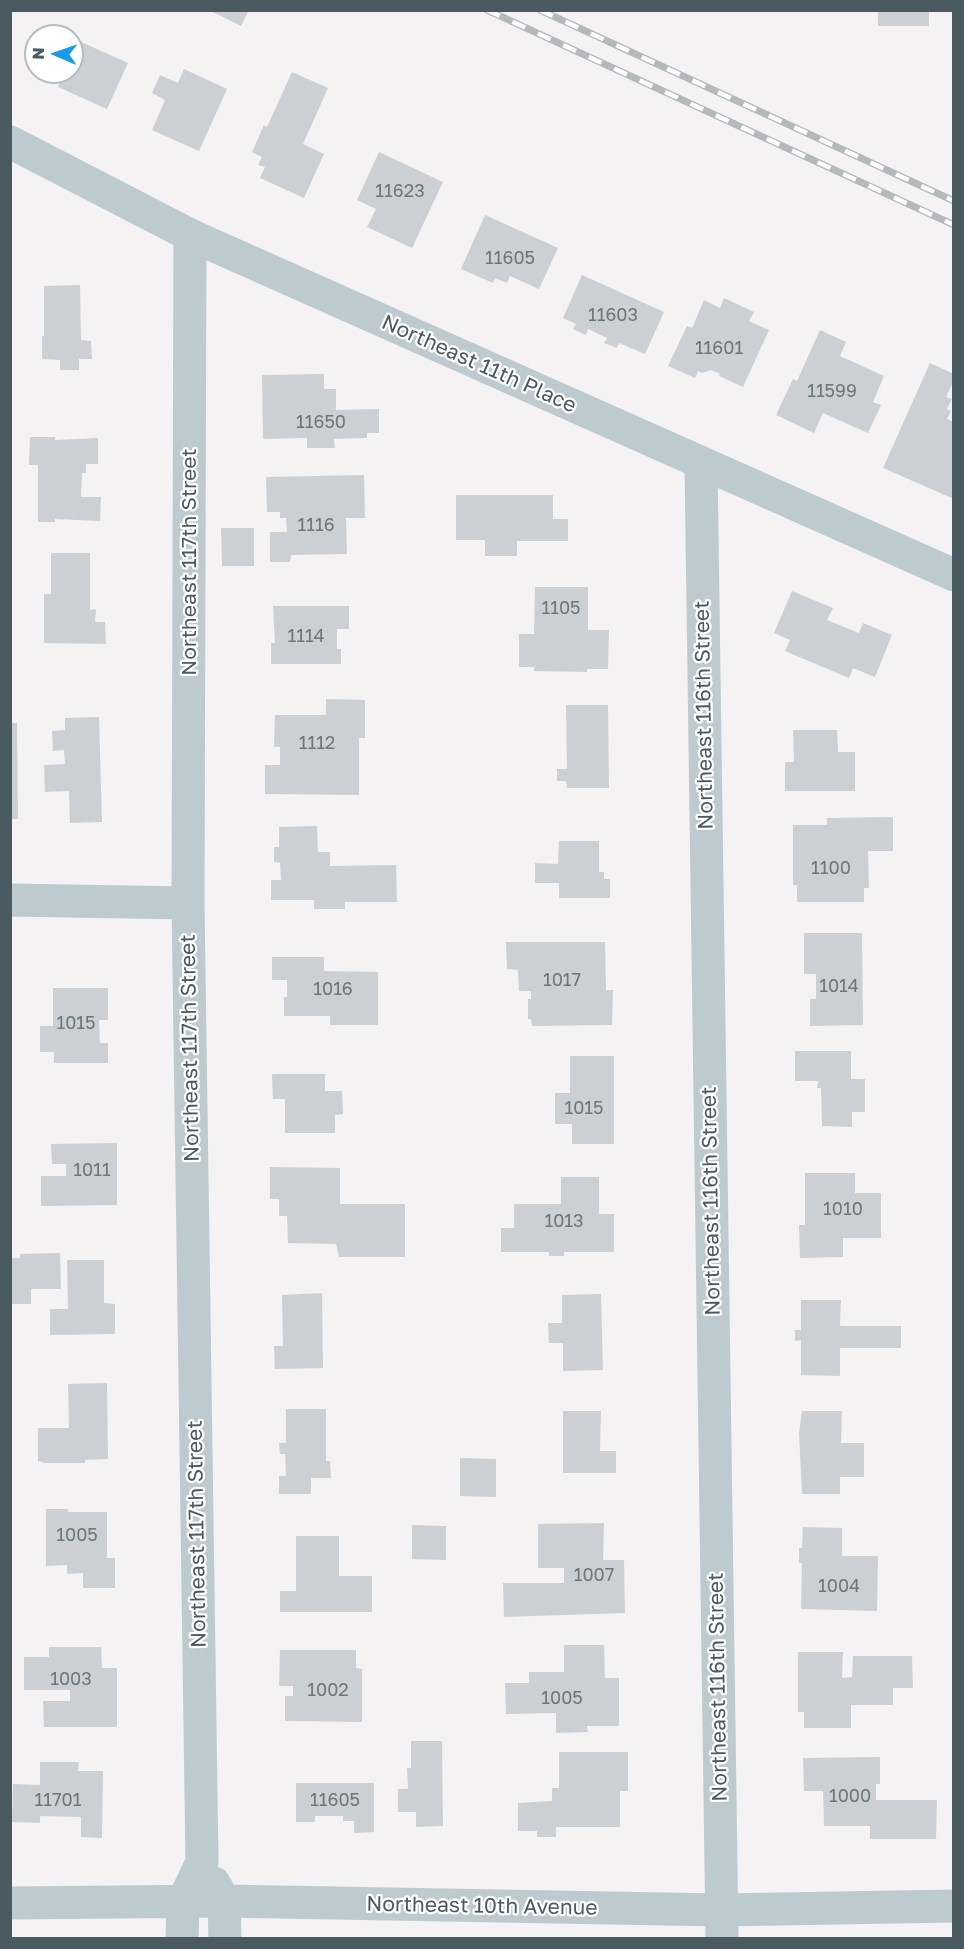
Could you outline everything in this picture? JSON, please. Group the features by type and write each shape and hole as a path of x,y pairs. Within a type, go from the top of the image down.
{"street":[{"name":"Northeast 11th Place","path":"10,142 190,235 954,575"},
{"name":"Northeast 117th Street","path":"182,1938 183,1902 202,1862 188,903 190,235"},
{"name":"Northeast 116th Street","path":"701,463 721,1924"},
{"path":"10,900 188,903"},
{"name":"Northeast 117th Street","path":"202,1862 224,1901 225,1938"},
{"name":"Northeast 10th Avenue","path":"10,1903 224,1901 721,1924 954,1906"}],"building":[{"path":"209,10 249,10 241,26"},
{"path":"878,10 929,10 929,26 878,26"},
{"path":"84,43 128,63 107,109 58,87 59,84 84,84"},
{"path":"184,69 227,89 199,151 152,130 165,100 152,93 160,75 178,83"},
{"path":"292,72 328,88 303,144 324,154 304,198 260,178 265,167 258,165 262,157 252,152 264,125 267,127"},
{"path":"379,152 443,182 412,248 367,227 376,209 357,200"},
{"path":"485,215 558,248 539,289 510,276 507,283 495,278 493,283 461,269"},
{"path":"582,275 664,312 645,354 619,343 617,348 604,343 607,338 588,329 586,335 573,329 576,324 563,318"},
{"path":"80,285 81,340 91,341 92,359 79,359 79,370 60,370 60,360 42,359 44,286"},
{"path":"724,298 754,312 749,321 769,330 743,387 711,370 702,373 698,371 695,378 668,366 687,326 692,328 704,300 720,308"},
{"path":"820,330 846,342 840,356 884,376 873,402 881,405 868,433 823,413 814,433 776,415 793,379 797,381"},
{"path":"930,363 954,374 954,380 946,397 952,399 947,409 951,411 947,419 954,422 954,499 883,468"},
{"path":"324,374 324,389 336,389 336,410 379,409 379,433 367,433 367,438 334,439 335,448 307,448 307,438 263,439 262,375"},
{"path":"30,437 55,437 55,440 98,438 98,464 86,464 86,473 82,473 81,497 101,497 100,521 55,519 55,522 38,522 38,465 29,465"},
{"path":"364,475 365,518 346,518 347,554 291,555 290,562 270,562 270,532 287,532 286,518 280,518 280,512 267,512 266,477"},
{"path":"456,495 553,495 553,519 568,519 568,541 517,541 517,556 485,556 485,540 456,540"},
{"path":"221,528 254,528 254,566 222,566"},
{"path":"51,553 90,553 90,610 96,609 95,622 105,622 106,644 44,643 44,594 51,594"},
{"path":"535,587 588,587 588,630 609,630 608,669 587,669 587,672 534,671 534,667 519,667 519,634 534,634"},
{"path":"792,591 833,608 827,620 859,633 863,623 892,635 875,677 853,668 849,678 785,651 790,640 774,633"},
{"path":"273,606 349,606 349,629 337,629 337,649 341,649 341,664 271,664 271,643 275,643"},
{"path":"326,699 365,700 365,738 359,738 359,795 265,794 265,765 280,765 280,747 274,747 275,715 326,715"},
{"path":"566,705 608,705 609,788 567,788 566,781 557,781 557,769 567,769"},
{"path":"99,717 102,822 70,823 69,791 45,792 44,765 65,764 64,750 53,751 52,731 65,730 65,718"},
{"path":"10,723 17,723 18,819 10,819"},
{"path":"793,730 837,730 838,752 855,752 855,791 785,791 785,762 794,762"},
{"path":"893,817 893,851 868,851 869,888 864,888 864,902 797,902 797,885 793,885 793,825 827,825 827,818"},
{"path":"317,826 318,852 330,852 330,866 396,865 397,902 345,902 345,909 314,909 314,900 271,900 271,880 281,880 280,863 274,862 274,847 279,847 279,827"},
{"path":"559,841 599,841 599,872 604,872 604,879 610,879 610,898 559,898 559,883 535,883 535,863 558,864"},
{"path":"804,933 862,933 863,1025 810,1026 810,999 816,999 816,974 804,974"},
{"path":"506,942 605,942 606,990 613,990 612,1025 532,1026 531,1019 528,1019 528,999 531,999 531,991 519,991 518,970 507,969"},
{"path":"272,957 324,957 324,971 378,972 378,1025 330,1025 330,1016 284,1016 287,980 272,980"},
{"path":"53,988 108,988 108,1020 99,1020 100,1043 108,1043 108,1063 54,1063 54,1052 40,1052 40,1026 53,1026"},
{"path":"795,1051 851,1051 851,1079 865,1079 865,1112 852,1112 852,1127 822,1126 821,1088 817,1088 818,1081 795,1081"},
{"path":"570,1056 614,1056 614,1144 572,1144 572,1124 555,1124 555,1093 570,1093"},
{"path":"272,1074 325,1074 325,1091 342,1091 343,1114 335,1115 335,1133 285,1133 285,1099 273,1099"},
{"path":"117,1143 117,1205 41,1206 41,1176 66,1176 66,1164 52,1164 51,1144"},
{"path":"270,1167 340,1168 340,1204 405,1204 405,1257 339,1257 336,1244 288,1243 287,1216 279,1216 279,1199 270,1199"},
{"path":"805,1173 855,1173 855,1193 881,1193 881,1238 843,1238 843,1257 800,1258 799,1225 805,1225"},
{"path":"561,1177 599,1177 599,1214 614,1214 614,1252 564,1252 564,1256 549,1256 549,1252 501,1252 501,1228 514,1228 514,1204 561,1204"},
{"path":"60,1253 61,1289 31,1289 31,1304 10,1304 10,1258 20,1258 20,1254"},
{"path":"67,1260 104,1260 104,1303 115,1304 115,1334 50,1335 50,1309 68,1309"},
{"path":"322,1293 323,1368 275,1369 274,1346 283,1346 282,1295"},
{"path":"601,1294 603,1370 563,1371 563,1343 549,1343 548,1323 562,1323 562,1295"},
{"path":"801,1300 841,1300 840,1326 901,1326 901,1348 840,1348 840,1376 801,1375 801,1340 795,1341 795,1330 801,1330"},
{"path":"107,1383 108,1459 85,1460 85,1463 38,1461 38,1428 69,1428 68,1384"},
{"path":"286,1409 326,1409 326,1461 330,1461 331,1478 311,1478 311,1494 279,1494 279,1476 286,1476 285,1454 280,1454 279,1443 286,1443"},
{"path":"563,1411 601,1411 600,1451 616,1451 616,1473 563,1473"},
{"path":"802,1411 842,1411 841,1443 864,1443 864,1477 840,1477 840,1494 802,1494 799,1433"},
{"path":"460,1458 496,1459 496,1497 460,1496"},
{"path":"46,1509 68,1509 68,1512 107,1512 107,1558 115,1558 115,1588 83,1588 83,1573 67,1574 67,1565 46,1566"},
{"path":"604,1523 603,1560 624,1560 625,1613 504,1617 503,1583 564,1583 564,1568 538,1568 538,1524"},
{"path":"412,1525 446,1526 446,1560 412,1559"},
{"path":"803,1527 842,1528 842,1556 878,1556 877,1611 801,1609 802,1563 799,1563 799,1548 802,1548"},
{"path":"296,1536 339,1536 339,1576 372,1576 372,1612 280,1612 280,1591 296,1591"},
{"path":"564,1645 604,1645 605,1678 619,1678 619,1726 587,1726 588,1732 556,1733 556,1713 506,1714 505,1683 529,1683 529,1672 564,1672"},
{"path":"49,1647 101,1647 102,1668 117,1668 117,1727 44,1727 43,1701 70,1701 70,1690 24,1690 24,1657 49,1657"},
{"path":"280,1650 356,1650 356,1668 362,1669 362,1722 285,1721 285,1696 293,1696 293,1686 279,1686"},
{"path":"798,1652 843,1652 842,1678 852,1677 853,1656 912,1656 913,1688 893,1688 893,1705 851,1705 851,1728 804,1728 804,1712 798,1712"},
{"path":"411,1741 442,1741 443,1826 416,1827 416,1812 398,1812 398,1789 408,1789 407,1768 411,1768"},
{"path":"559,1752 628,1752 628,1791 620,1791 620,1827 556,1827 556,1837 537,1837 537,1831 518,1831 518,1803 552,1801 552,1788 559,1788"},
{"path":"880,1757 880,1784 876,1784 876,1800 937,1800 936,1839 870,1839 870,1826 824,1826 823,1791 804,1791 803,1758"},
{"path":"40,1762 79,1762 78,1771 103,1771 102,1838 81,1837 81,1817 40,1816 40,1823 12,1822 13,1784 40,1785"},
{"path":"296,1783 374,1783 374,1832 354,1833 354,1821 343,1821 343,1816 315,1816 315,1822 296,1822"}],"railway":[{"path":"487,10 954,225"},
{"path":"540,10 954,201"}]}
